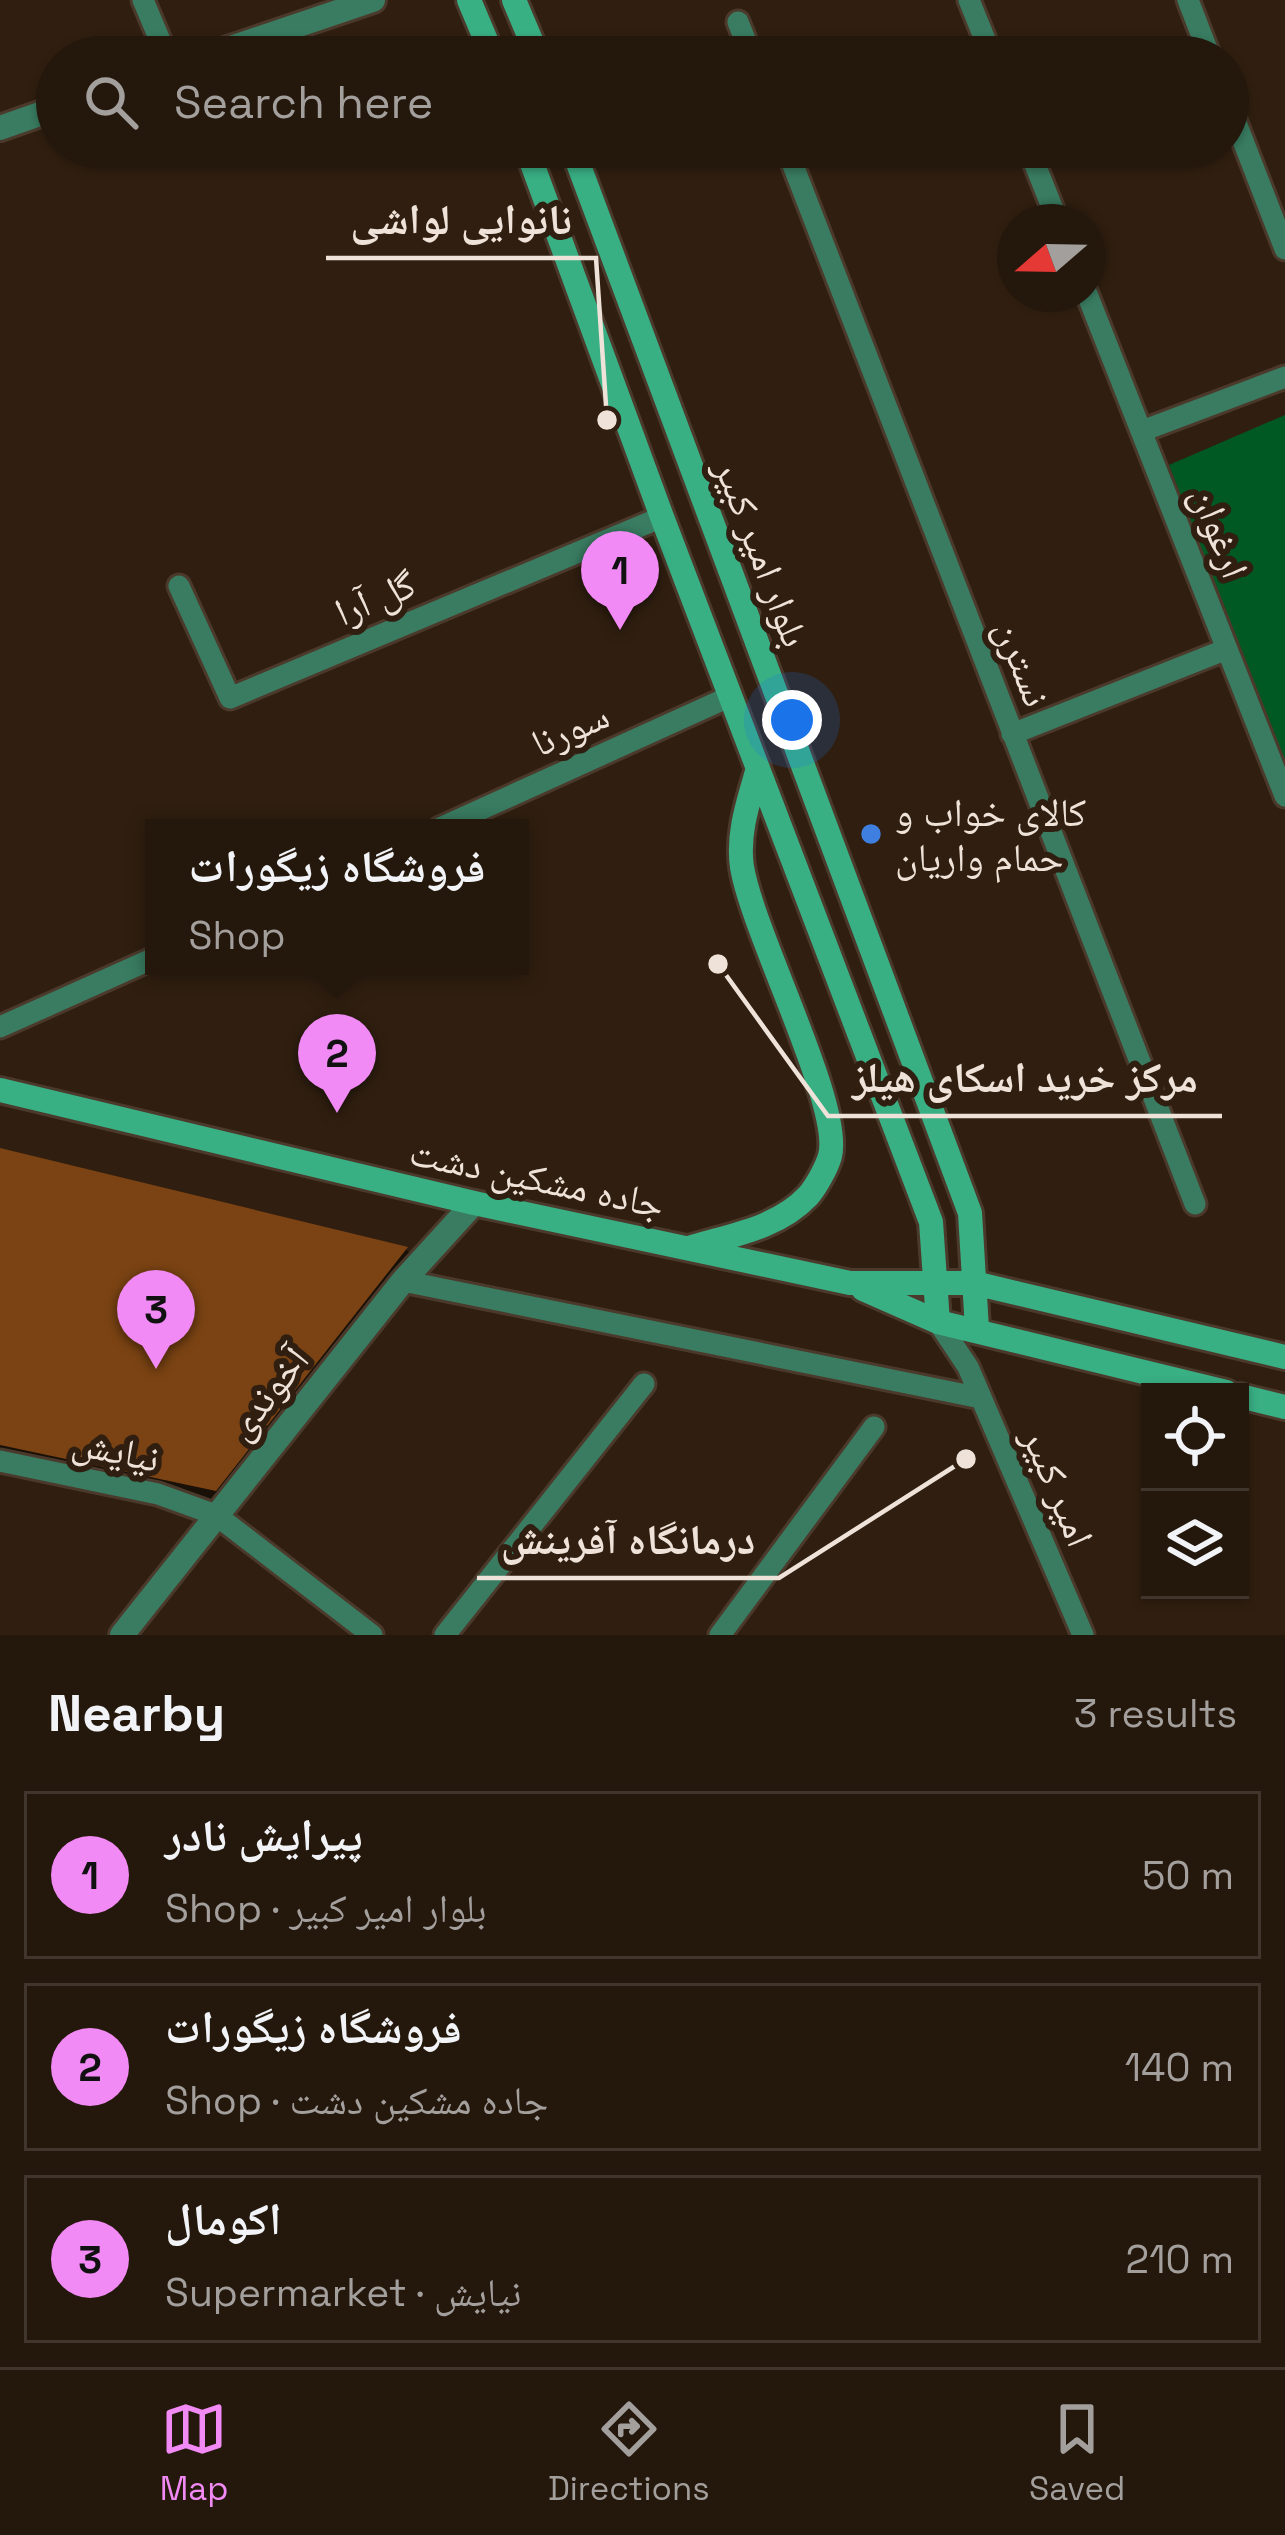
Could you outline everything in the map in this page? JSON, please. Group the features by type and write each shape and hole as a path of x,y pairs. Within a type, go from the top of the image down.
{"main road":[{"path":"469,0 484,36"},
{"path":"514,0 529,36"},
{"name":"بلوار امیر کبیر","path":"534,168 932,1222 938,1322"},
{"name":"بلوار امیر کبیر","path":"580,168 970,1213 977,1329"},
{"path":"687,1248 774,1222 810,1195 830,1154 827,1111 766,949 742,865 743,821 758,768"},
{"name":"جاده مشکین دشت","path":"0,1090 474,1203 850,1283 974,1282 1285,1357"},
{"name":"جاده مشکین دشت","path":"850,1283 938,1322 1190,1383"},
{"path":"1249,1398 1285,1407"}],"street":[{"path":"143,0 158,36"},
{"path":"267,36 373,0"},
{"path":"969,0 984,36"},
{"path":"1188,0 1202,36"},
{"path":"738,22 744,36"},
{"path":"0,128 36,115"},
{"path":"1249,156 1285,249"},
{"name":"نسترن","path":"794,168 1195,1204"},
{"path":"1036,168 1051,204"},
{"name":"ارغوان","path":"1094,312 1285,796"},
{"path":"1142,431 1285,376"},
{"name":"گل آرا","path":"179,586 230,698 662,517"},
{"path":"1012,734 1227,649"},
{"name":"سورنا","path":"460,819 730,696"},
{"path":"0,1028 145,962"},
{"name":"آخوندی","path":"122,1635 403,1281 474,1203"},
{"path":"403,1281 980,1398"},
{"name":"امیر کبیر","path":"938,1322 968,1367 1083,1635"},
{"path":"968,1367 977,1329"},
{"path":"445,1635 644,1384"},
{"path":"720,1635 874,1427"},
{"name":"نیایش","path":"0,1462 158,1494 216,1514 372,1635"}],"green space":[{"path":"1285,415 1285,767 1169,465"}],"building":[{"path":"0,1148 408,1247 216,1491 0,1445"}],"place":[{"name":"نانوایی لواشی","path":"607,420"},
{"name":"پیرایش نادر","path":"620,630"},
{"name":"کالای خواب و حمام واریان","path":"871,834"},
{"name":"مرکز خرید اسکای هیلز","path":"718,964"},
{"name":"فروشگاه زیگورات","path":"337,1113"},
{"name":"اکومال","path":"156,1369"},
{"name":"درمانگاه آفرینش","path":"966,1459"}]}
